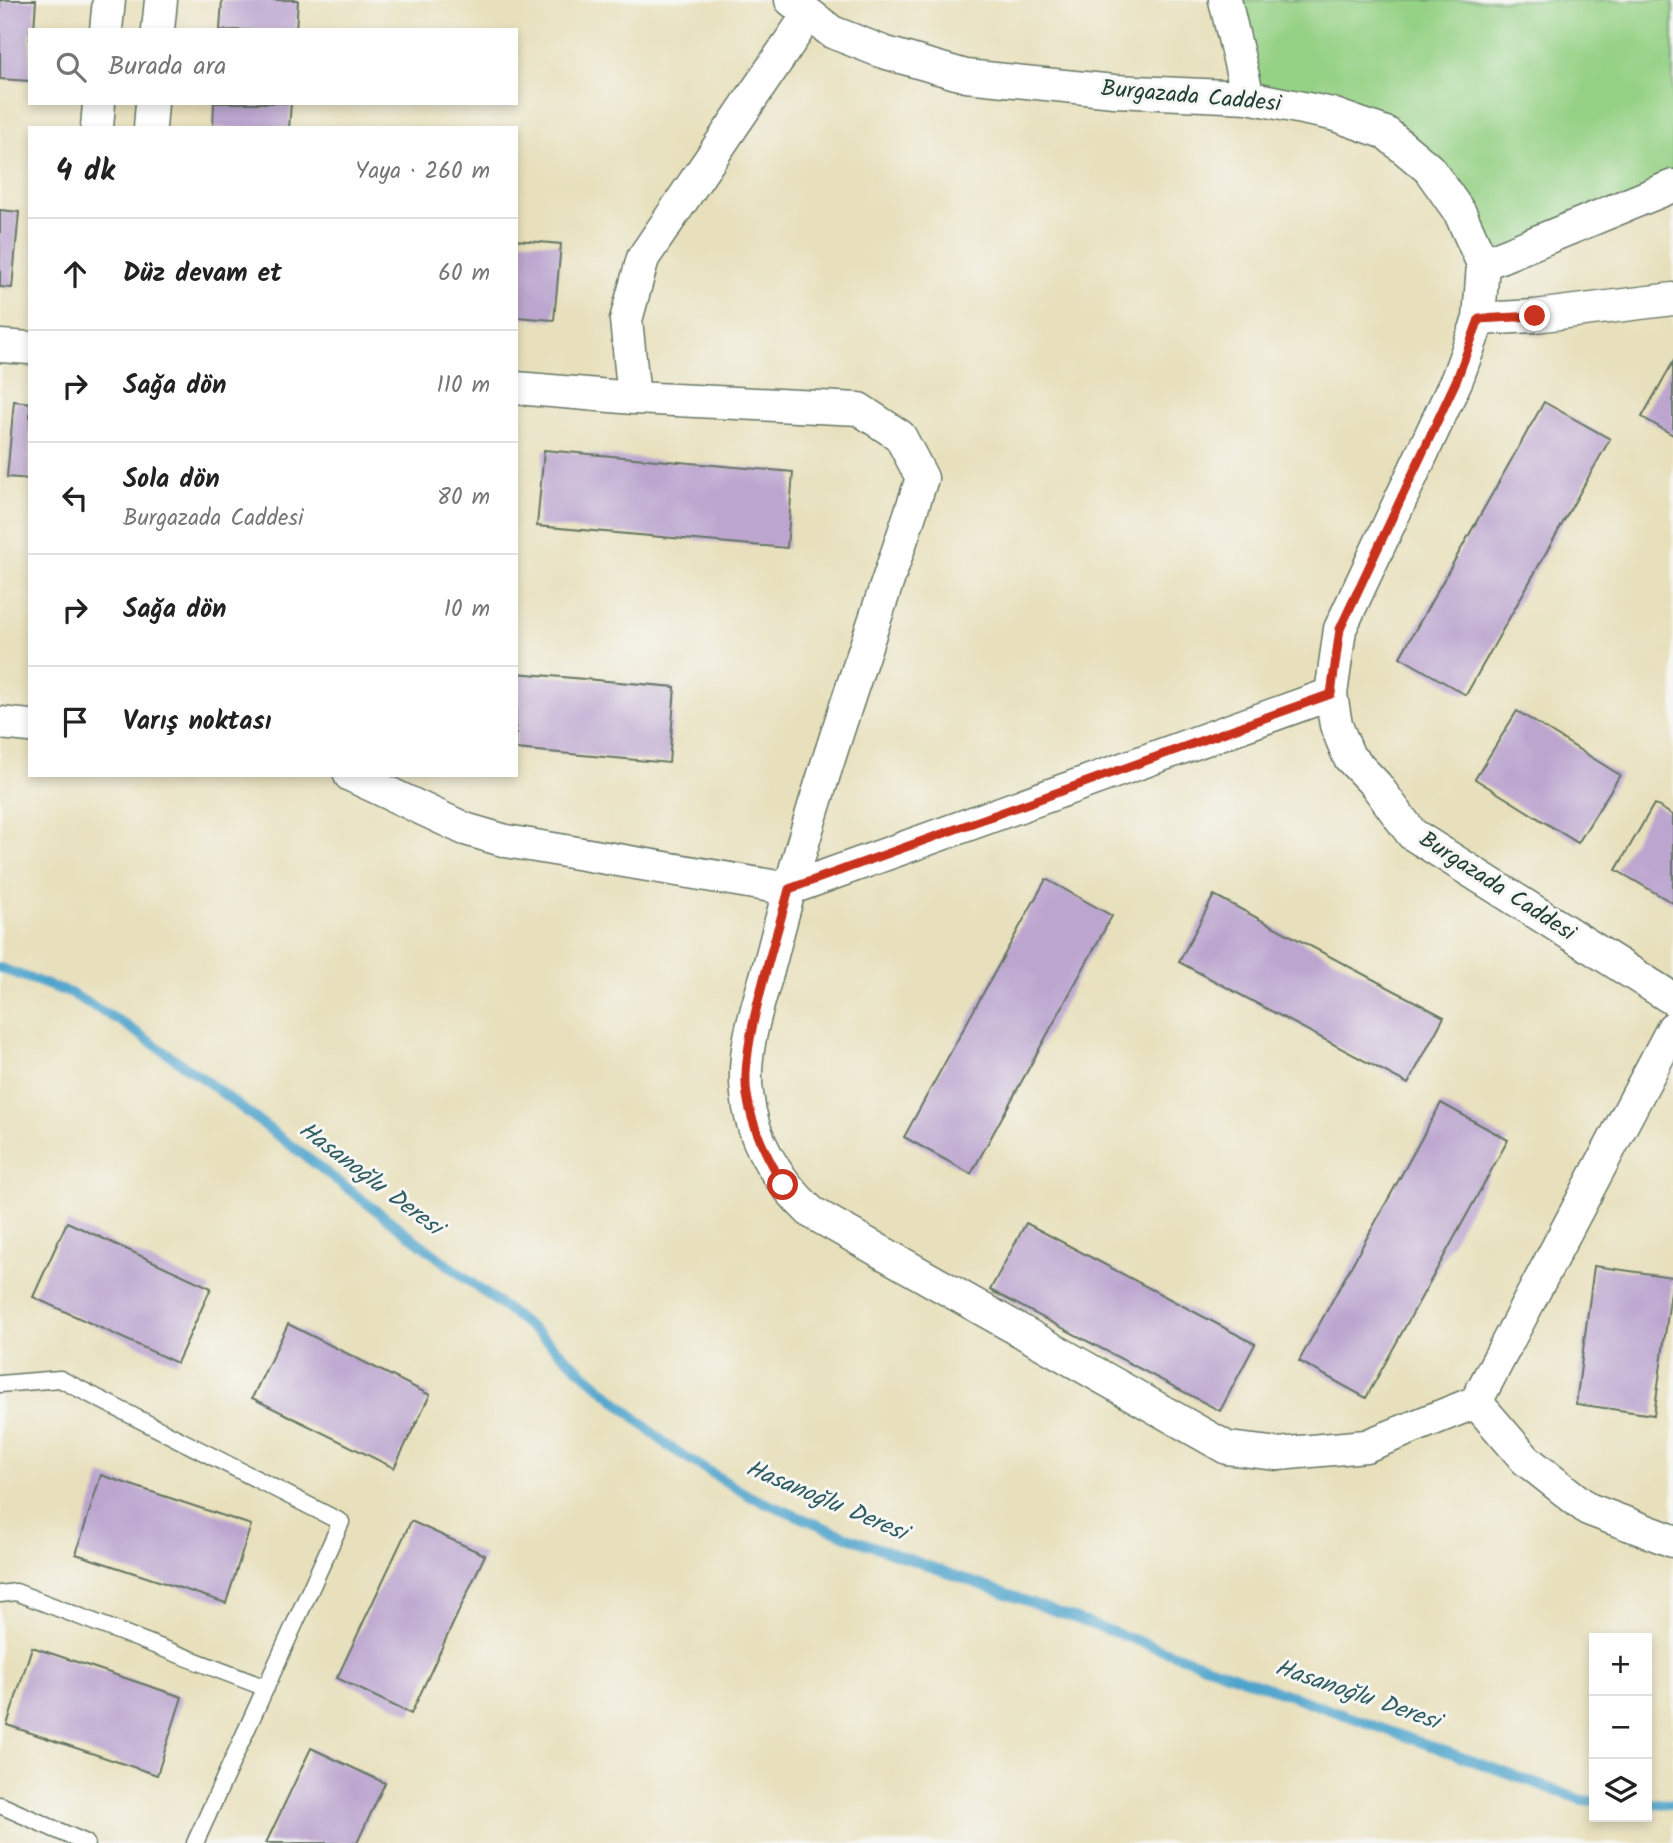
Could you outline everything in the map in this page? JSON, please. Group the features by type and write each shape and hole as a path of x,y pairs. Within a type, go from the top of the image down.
{"street":[{"path":"106,28 109,0"},
{"path":"158,28 161,0"},
{"path":"1225,0 1248,97"},
{"path":"634,398 626,320 643,258 800,7"},
{"name":"Burgazada Caddesi","path":"800,7 832,33 883,52 966,76 1114,91 1248,97 1332,114 1386,133 1429,169 1460,213 1483,264 1479,319 1457,379 1340,629 1331,694 1336,725 1349,757 1376,785 1412,834 1673,999"},
{"path":"97,126 99,105"},
{"path":"150,126 152,105"},
{"path":"1483,264 1673,186"},
{"path":"1479,319 1535,316 1673,299"},
{"path":"0,346 28,348"},
{"path":"518,387 634,398 859,409 901,436 922,478 789,889 748,1049 746,1093 758,1139 783,1185 811,1212 1227,1448 1278,1454 1366,1446 1476,1402 1673,1028"},
{"path":"353,777 465,829 506,841 789,889 1331,694"},
{"path":"0,723 28,726"},
{"path":"1476,1402 1526,1460 1588,1509 1673,1541"}],"lane":[{"path":"0,1384 60,1380 341,1522 195,1843"},
{"path":"0,1594 16,1592 266,1688"},
{"path":"0,1805 86,1843"}],"green space":[{"path":"1225,0 1673,0 1673,186 1483,264 1386,133 1248,97"}],"building":[{"path":"0,0 36,0 34,28 28,28 28,81 0,79"},
{"path":"222,0 298,0 296,28 220,28"},
{"path":"214,105 291,105 289,126 213,126"},
{"path":"0,210 19,212 12,288 0,287"},
{"path":"518,240 561,244 554,320 518,317"},
{"path":"1673,362 1673,435 1642,417"},
{"path":"14,401 28,403 28,479 7,477"},
{"path":"1544,402 1610,439 1466,695 1400,657"},
{"path":"544,450 793,472 787,548 537,526"},
{"path":"518,673 675,687 669,763 518,749"},
{"path":"1517,711 1620,775 1578,843 1475,779"},
{"path":"1654,804 1673,815 1673,903 1616,870"},
{"path":"1046,879 1112,916 971,1174 904,1137"},
{"path":"1214,895 1444,1017 1408,1084 1179,962"},
{"path":"1441,1103 1508,1140 1366,1398 1299,1361"},
{"path":"67,1222 211,1288 177,1363 33,1297"},
{"path":"1026,1223 1255,1344 1220,1411 990,1290"},
{"path":"1594,1266 1673,1277 1654,1415 1576,1404"},
{"path":"288,1324 430,1395 394,1468 252,1398"},
{"path":"101,1475 251,1525 226,1603 76,1554"},
{"path":"411,1521 485,1555 411,1714 337,1678"},
{"path":"32,1647 182,1697 157,1775 7,1725"},
{"path":"311,1748 385,1783 357,1843 266,1843"}],"waterway":[{"name":"Hasanoğlu Deresi","path":"0,968 70,993 123,1023 201,1077 539,1334 668,1446 749,1496 853,1539 1589,1801"},
{"name":"Hasanoğlu Deresi","path":"1652,1803 1673,1804"}],"route":[{"path":"783,1185 758,1139 746,1093 748,1049 789,889 1331,694 1340,629 1457,379 1479,319 1535,316"}]}
